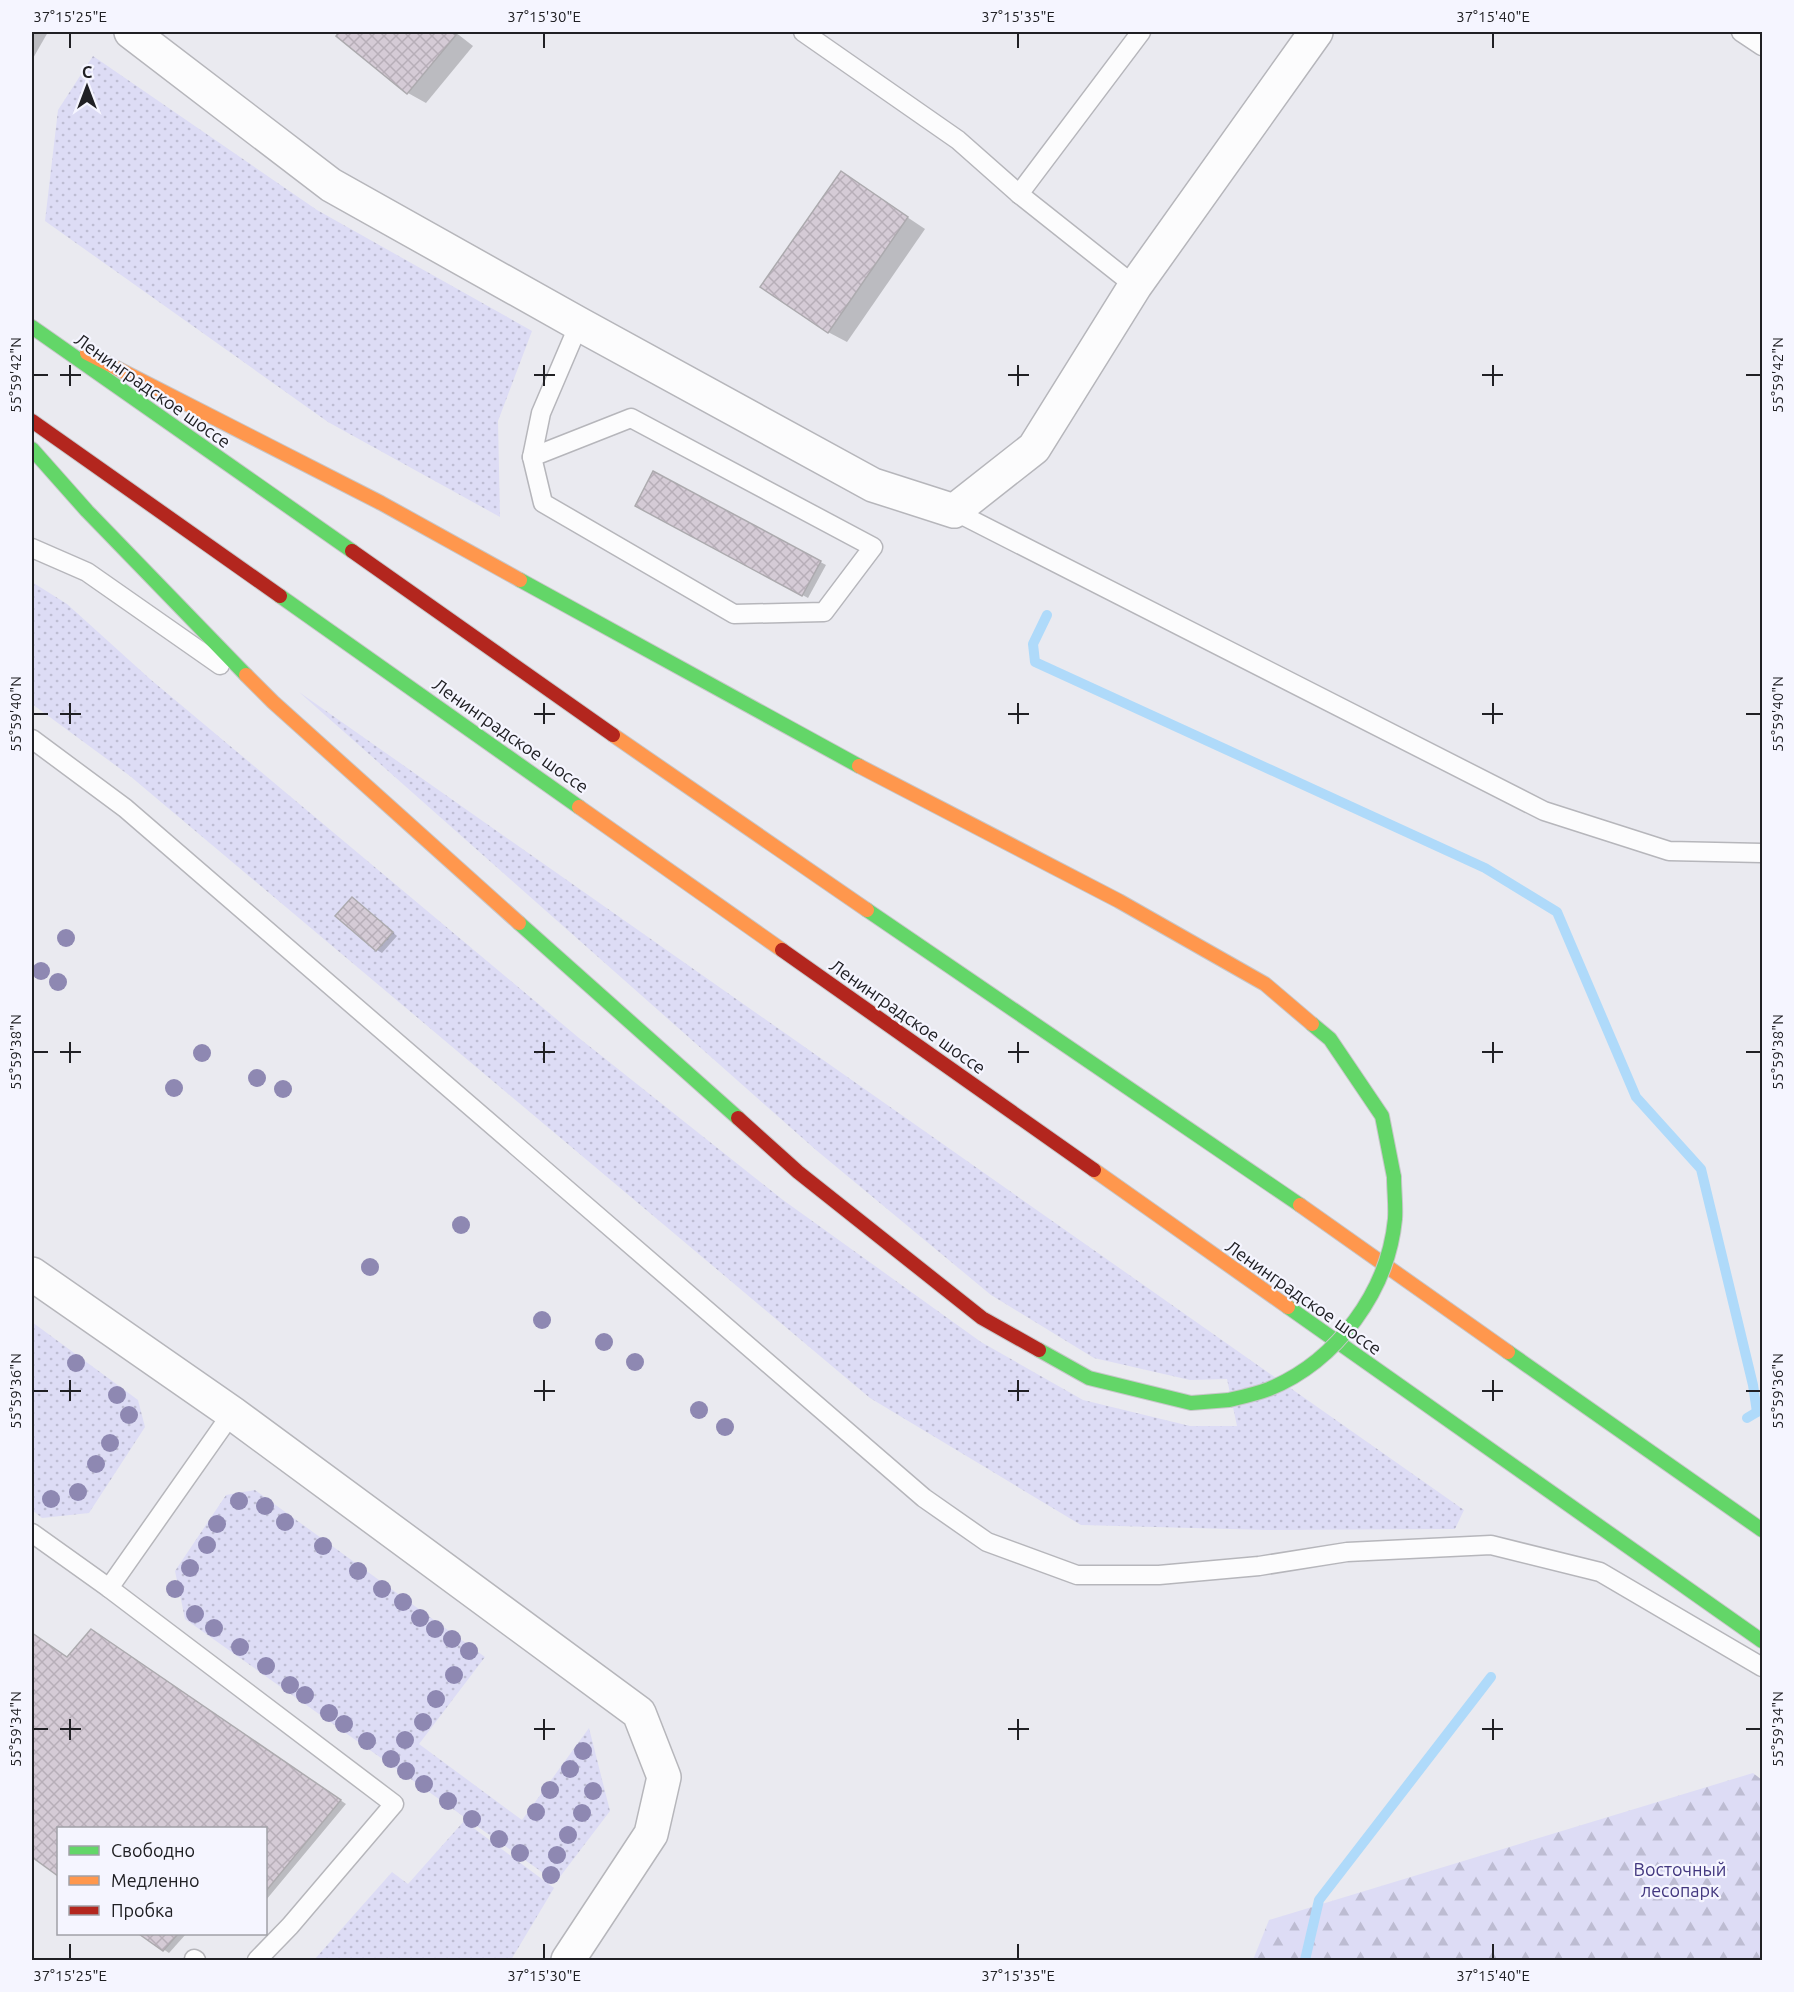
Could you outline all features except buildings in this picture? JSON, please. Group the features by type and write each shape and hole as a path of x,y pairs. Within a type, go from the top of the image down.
{"main road":[{"path":"32,326 381,503 794,732 1119,901 1265,984 1330,1040 1382,1116 1394,1177 1395,1219 1384,1269 1354,1323 1316,1363 1273,1388 1229,1400 1191,1403 1089,1377 982,1318 798,1172 273,702 87,511 32,449"},
{"name":"Ленинградское шоссе","path":"32,326 759,837 1196,1132 1762,1530"},
{"name":"Ленинградское шоссе","path":"32,421 1762,1641"}],"street":[{"path":"131,32 331,185 579,324 873,484 954,511 1034,448 1136,286 1316,32"},
{"path":"32,1274 232,1413 639,1713 664,1776 651,1834 568,1960"}],"lane":[{"path":"803,32 958,140 1019,194 1136,286"},
{"path":"1019,194 1141,32"},
{"path":"1741,32 1762,46"},
{"path":"531,457 631,418 873,547 824,612 734,614 543,503 531,457 541,413 579,324"},
{"path":"954,511 1544,811 1669,851 1762,853"},
{"path":"32,548 87,572 273,702"},
{"path":"32,739 124,808 924,1497 987,1542 1077,1575 1159,1575 1259,1566 1347,1552 1491,1545 1600,1572 1762,1667"},
{"path":"109,1588 232,1413"},
{"path":"32,1533 109,1588 394,1804 290,1926 257,1960"}],"green space":[{"path":"93,56 317,210 532,331 498,421 500,517 328,422 45,221 58,110"},
{"path":"32,582 67,604 150,679 579,1038 783,1200 981,1342 1083,1400 1190,1426 1237,1426 1227,1379 1190,1380 1094,1358 991,1295 816,1150 299,692 1464,1510 1455,1529 1267,1530 1081,1525 870,1398 130,776 32,704"},
{"path":"32,1322 138,1400 145,1427 89,1513 42,1518 32,1510"},
{"path":"255,1490 485,1657 419,1744 522,1820 589,1728 610,1811 556,1882 185,1619 175,1571 226,1495"},
{"name":"Восточный лесопарк","path":"1753,1773 1762,1780 1762,1960 1253,1960 1269,1920"},
{"path":"464,1821 554,1888 511,1960 314,1960 392,1872 408,1884"}],"waterway":[{"path":"1047,615 1033,644 1035,662 1485,868 1557,912 1636,1097 1701,1169 1753,1385 1757,1412"},
{"path":"1747,1418 1762,1409"},
{"path":"1305,1960 1319,1900 1491,1677"}],"traffic: fast":[{"path":"32,327 352,551"},
{"path":"32,449 87,511 246,675"},
{"path":"520,580 859,766"},
{"path":"280,596 579,807"},
{"path":"867,910 1300,1205"},
{"path":"519,923 738,1118"},
{"path":"1312,1024 1330,1039 1382,1116 1394,1177"},
{"path":"1229,1400 1264,1391 1294,1377 1337,1342 1355,1320 1382,1272 1390,1246 1395,1219 1394,1177"},
{"path":"1288,1307 1762,1641"},
{"path":"1039,1350 1089,1378 1191,1403 1229,1400"},
{"path":"1508,1352 1762,1530"}],"traffic: slow":[{"path":"87,353 381,503 520,580"},
{"path":"246,675 273,702 519,923"},
{"path":"613,735 867,910"},
{"path":"859,766 1119,901 1265,984 1312,1024"},
{"path":"579,807 782,950"},
{"path":"1094,1170 1288,1307"},
{"path":"1300,1205 1508,1352"}],"traffic: jam":[{"path":"32,421 280,596"},
{"path":"352,551 613,735"},
{"path":"782,950 1094,1170"},
{"path":"738,1118 798,1172 982,1318 1039,1350"}]}
